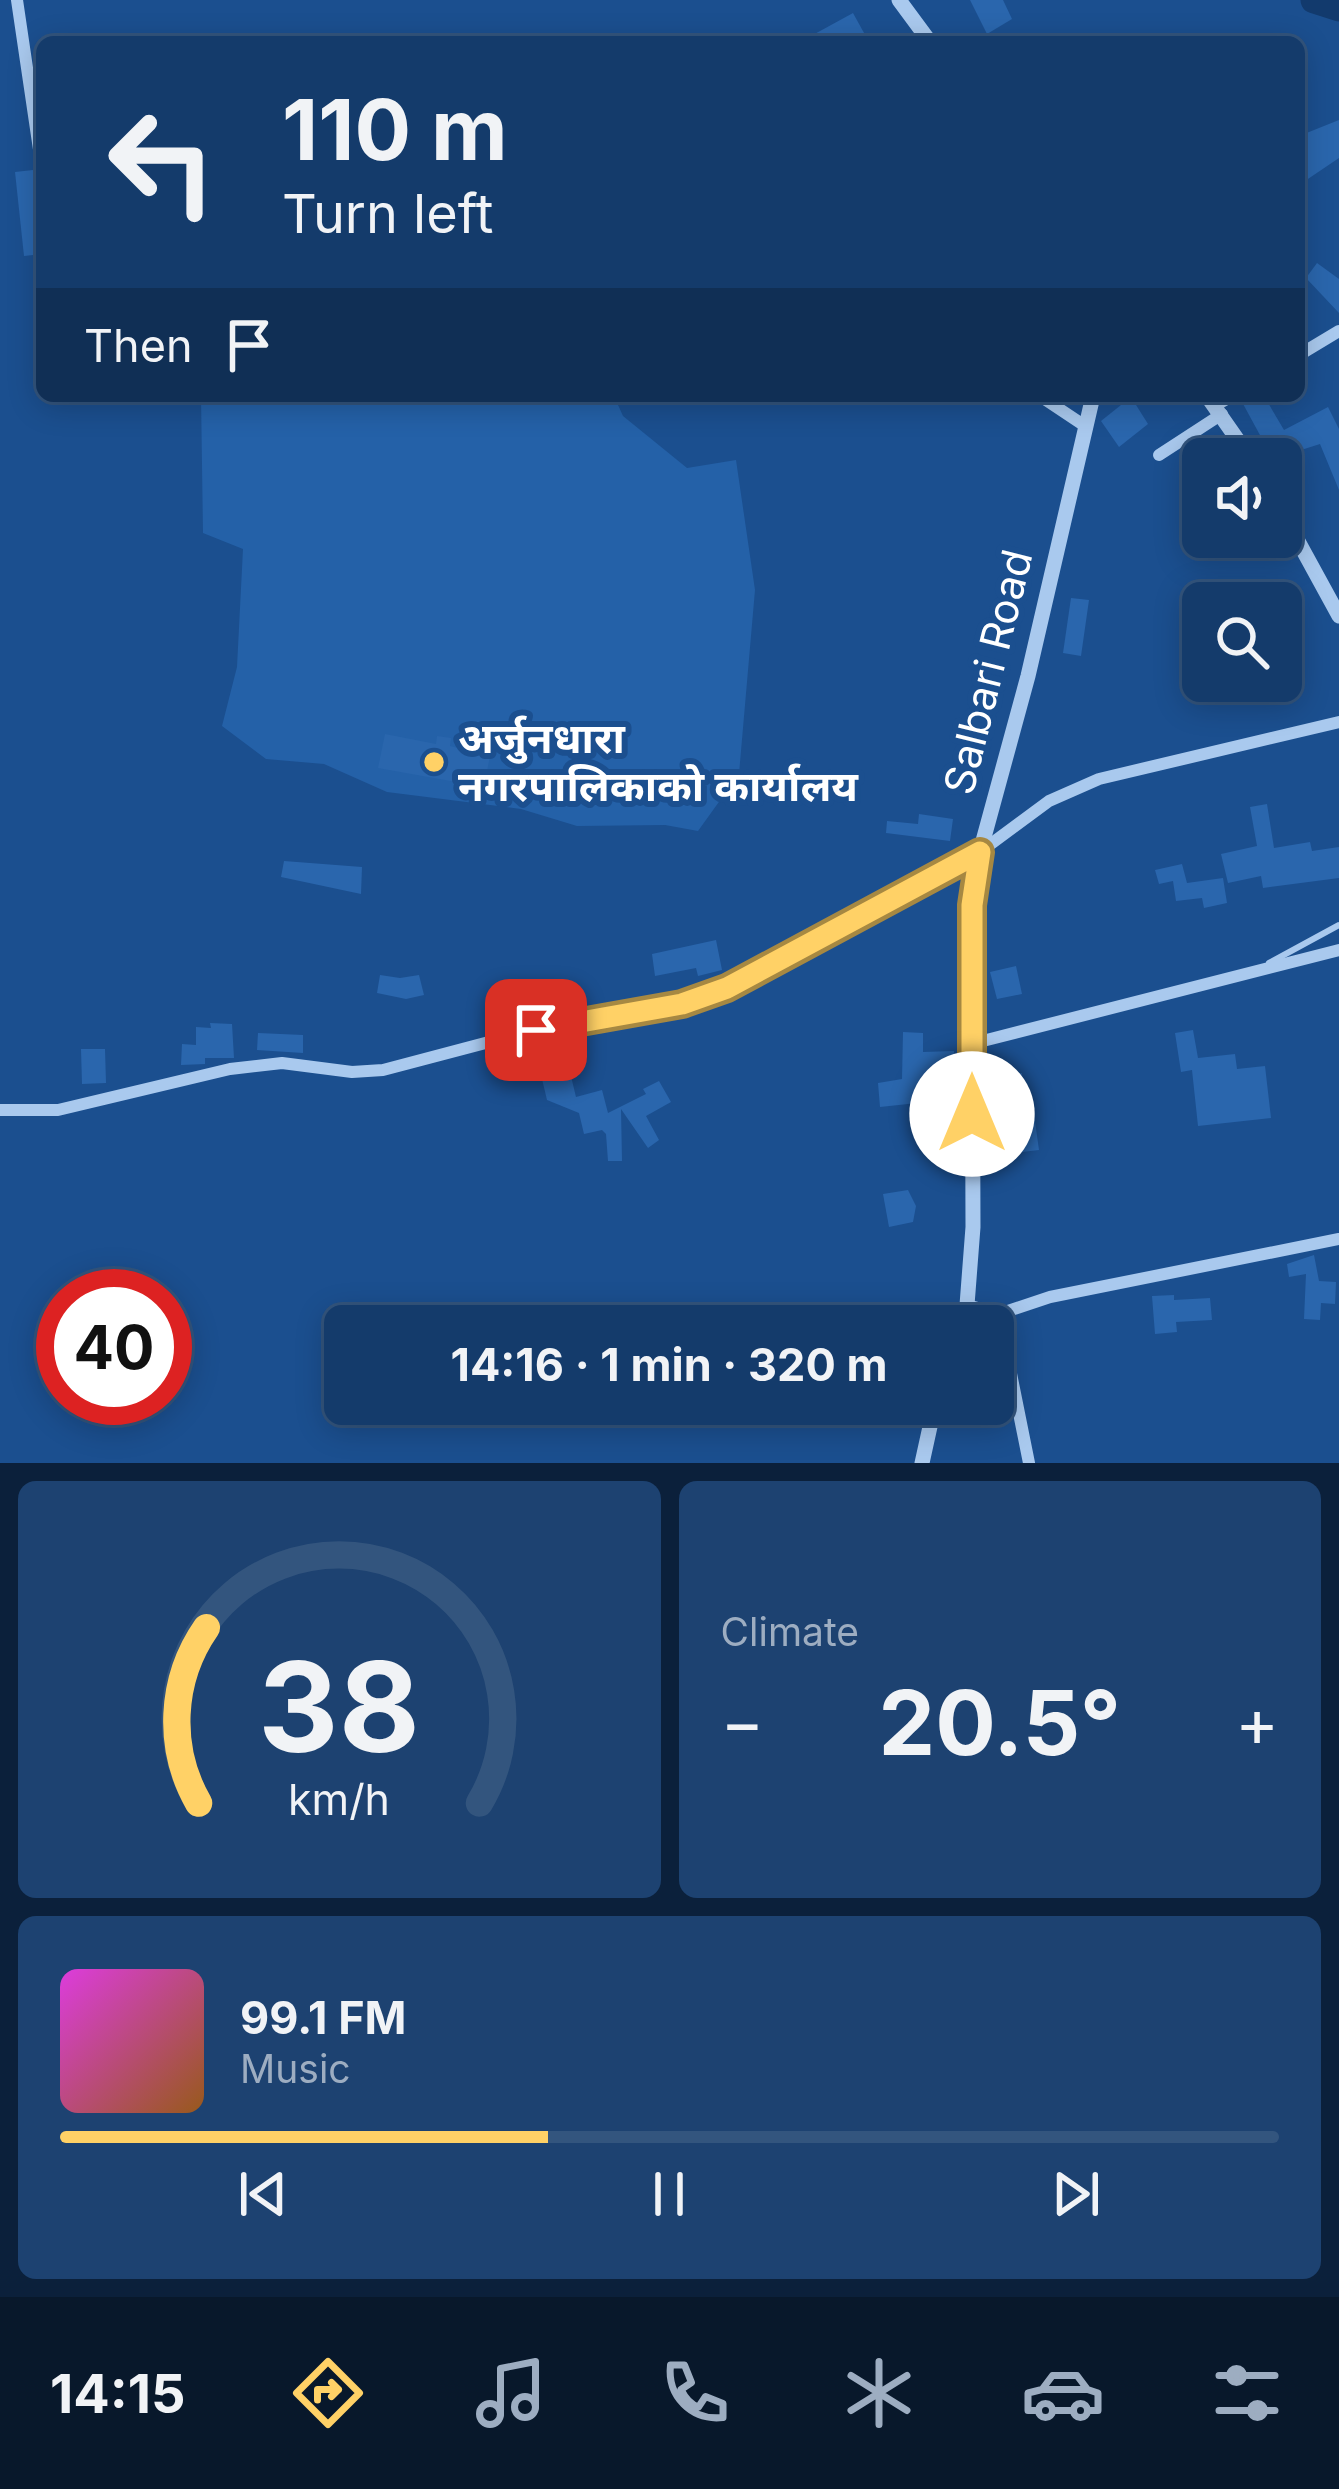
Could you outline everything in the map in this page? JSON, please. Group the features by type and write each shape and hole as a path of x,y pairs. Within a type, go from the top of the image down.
{"street":[{"path":"17,0 36,129"},
{"path":"899,0 926,36"},
{"path":"1305,351 1339,331"},
{"path":"1049,402 1084,426"},
{"name":"Salbari Road","path":"967,1305 973,1227 972,905 980,852 1028,676 1091,402"},
{"path":"1159,455 1219,403 1239,438"},
{"path":"1302,548 1339,616"},
{"path":"0,1110 58,1110 265,1065 383,1070 536,1030 682,1004 755,975 980,852 1049,801 1099,779 1339,722"},
{"path":"971,1044 1339,950"},
{"path":"1014,1309 1072,1292 1339,1239"},
{"path":"1014,1388 1029,1463"},
{"path":"922,1463 930,1425"}],"lane":[{"path":"1255,971 1339,925"}],"shaded area":[{"path":"201,402 617,402 623,416 687,468 736,460 755,590 739,774 698,831 665,825 577,826 521,809 387,792 324,764 266,759 222,726 237,667 243,549 203,533"}],"building":[{"path":"970,0 1003,0 1012,19 987,34"},
{"path":"853,13 866,36 811,36"},
{"path":"1339,120 1339,158 1305,181 1305,134"},
{"path":"33,170 36,255 24,256 15,172"},
{"path":"1317,263 1339,279 1339,313 1306,278"},
{"path":"1125,402 1134,402 1148,424 1119,447 1101,421"},
{"path":"1242,402 1268,402 1284,430 1328,407 1339,429 1339,490 1320,444 1302,450 1302,438 1262,438"},
{"path":"1071,598 1089,600 1081,656 1063,653"},
{"name":"अर्जुनधारा नगरपालिकाको कार्यालय","path":"385,734 436,744 437,736 451,738 450,746 490,756 484,787 378,768"},
{"path":"1267,804 1274,848 1310,842 1312,851 1339,847 1339,878 1263,888 1261,876 1228,883 1221,854 1257,846 1250,807"},
{"path":"919,814 953,819 950,841 886,833 887,821 918,824"},
{"path":"284,861 362,867 361,894 281,877"},
{"path":"1182,864 1187,883 1223,878 1227,903 1204,908 1202,898 1176,901 1173,881 1159,884 1155,870"},
{"path":"716,940 722,970 698,976 696,968 655,976 652,954"},
{"path":"1016,966 1022,994 997,999 990,972"},
{"path":"380,975 419,975 424,995 406,999 377,993"},
{"path":"210,1023 232,1024 234,1058 205,1058 205,1064 181,1065 182,1044 196,1045 196,1027 211,1028"},
{"path":"1193,1030 1198,1058 1235,1054 1237,1069 1265,1066 1271,1118 1198,1126 1192,1070 1181,1072 1175,1033"},
{"path":"903,1032 923,1033 923,1052 954,1051 954,1104 936,1101 880,1107 878,1083 902,1079"},
{"path":"258,1033 303,1035 303,1053 257,1050"},
{"path":"81,1049 105,1049 106,1083 82,1084"},
{"path":"569,1068 576,1097 602,1090 608,1113 646,1094 643,1089 659,1081 671,1102 646,1116 659,1140 648,1148 621,1109 622,1161 608,1161 602,1130 584,1134 579,1113 547,1100 542,1079"},
{"path":"1022,1073 1024,1108 1033,1107 1039,1150 998,1155 989,1075"},
{"path":"908,1190 916,1206 913,1222 889,1227 883,1194"},
{"path":"1314,1255 1319,1281 1336,1282 1335,1304 1321,1303 1320,1320 1304,1319 1306,1274 1289,1277 1287,1264"},
{"path":"1174,1295 1174,1300 1210,1298 1212,1320 1176,1322 1177,1332 1155,1334 1152,1296"}],"waterway":[{"path":"1314,0 1339,8"}],"place":[{"name":"अर्जुनधारा नगरपालिकाको कार्यालय","path":"434,762"}],"route":[{"path":"536,1030 682,1004 727,988 980,852 972,905 972,1114"}]}
